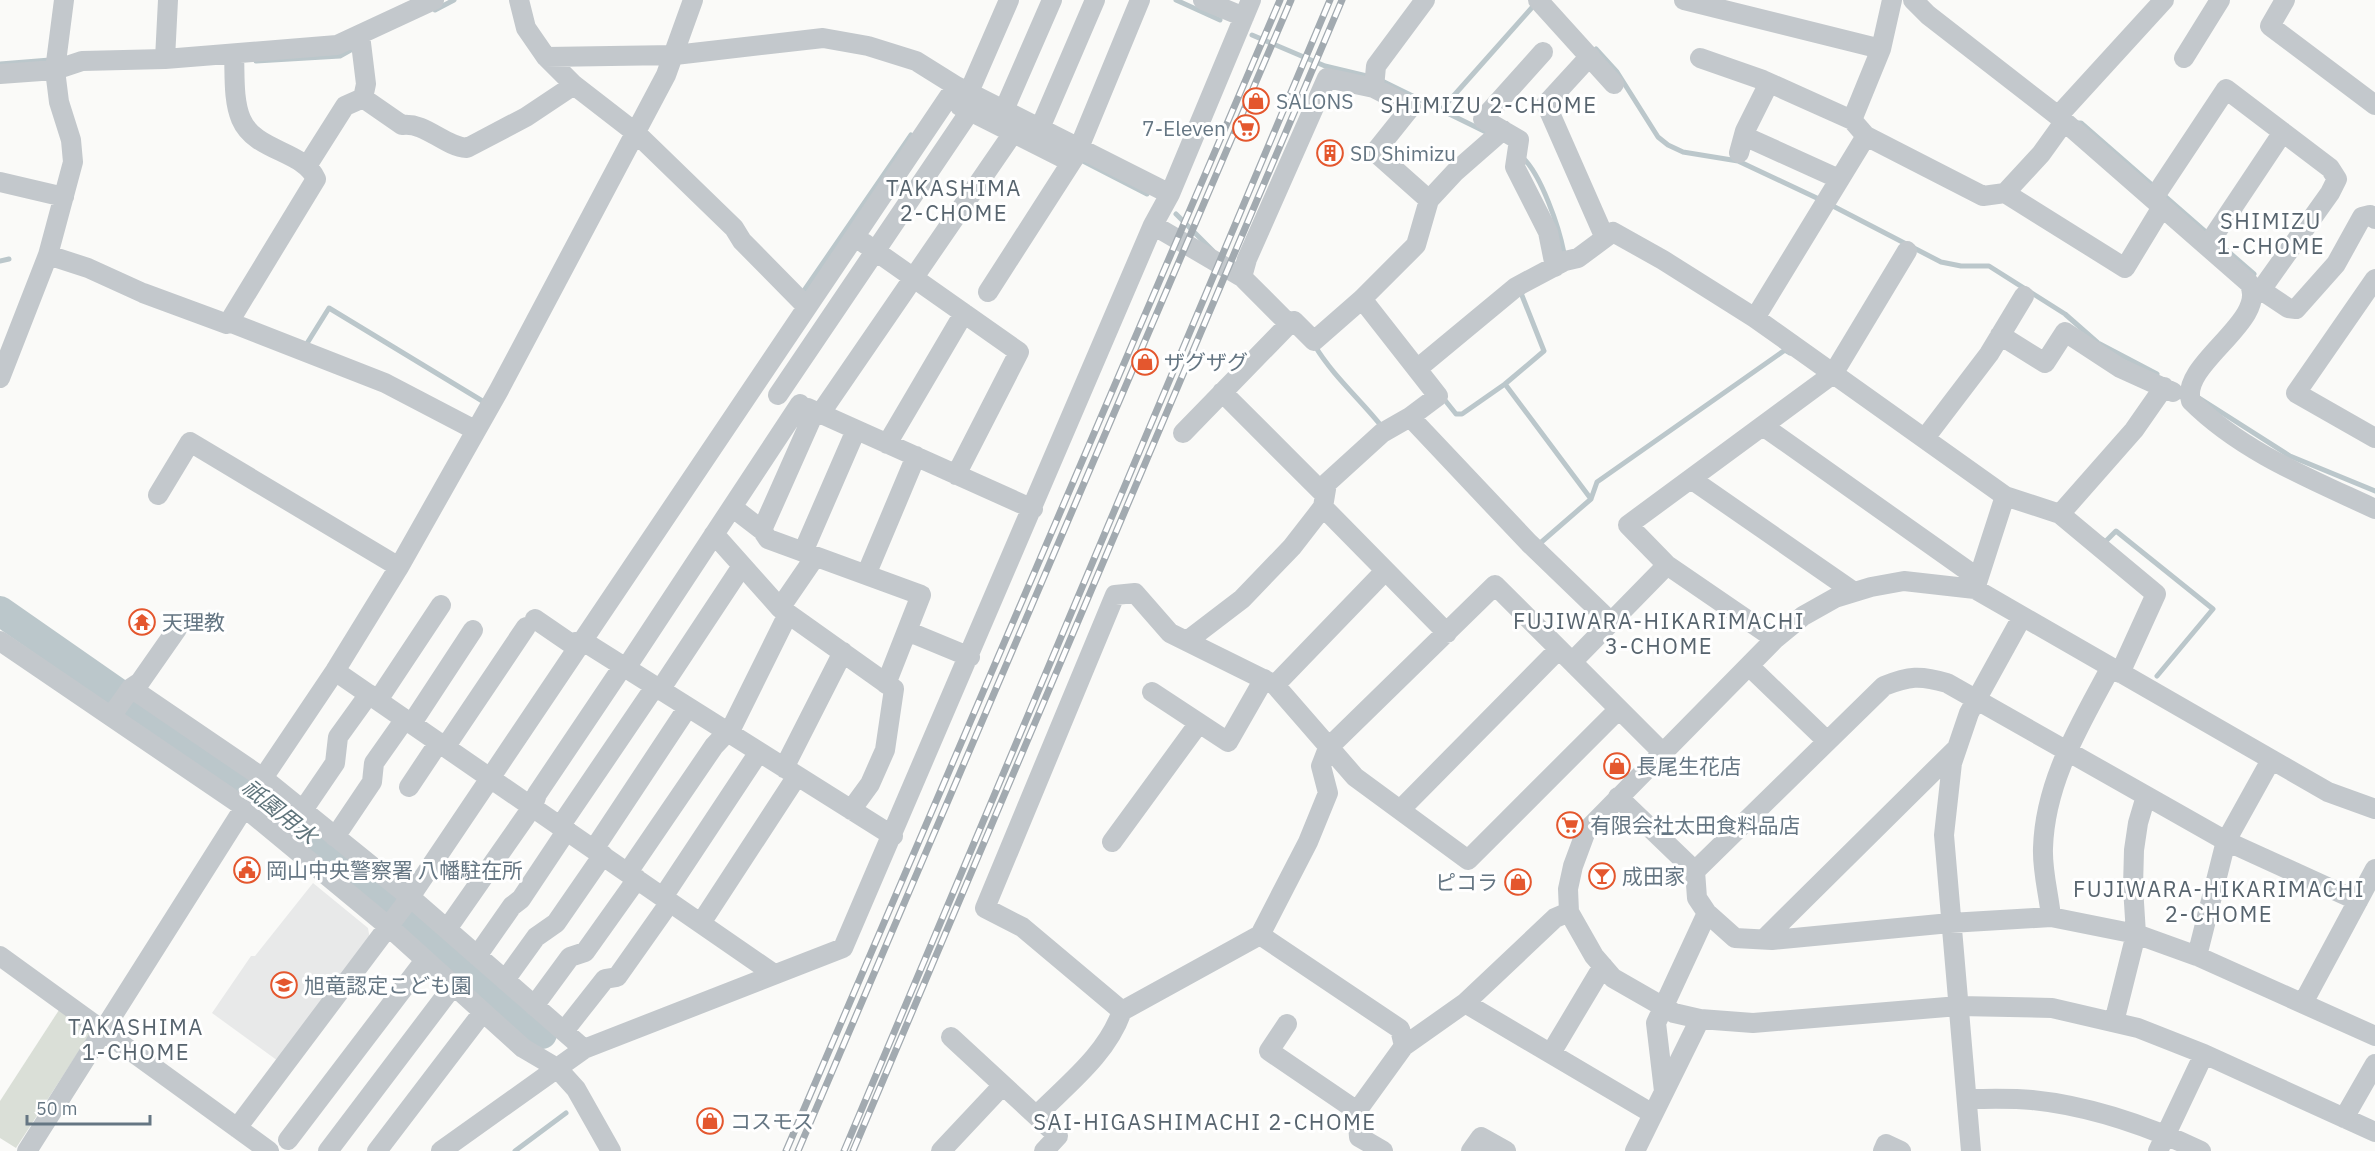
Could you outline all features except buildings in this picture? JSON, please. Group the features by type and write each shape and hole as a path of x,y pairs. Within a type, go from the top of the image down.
{"street":[{"path":"0,378 48,255 73,162 71,140 59,102 56,70 64,0"},
{"path":"165,59 168,0"},
{"path":"0,74 56,70 82,61 234,60 360,42 434,0"},
{"path":"519,0 526,28 546,57 574,85 636,133 734,228 741,239 807,307"},
{"path":"27,1151 102,1029 179,914 247,803 336,671 399,567 476,430 636,133 675,55 693,0"},
{"path":"778,395 875,251 960,97 1010,0"},
{"path":"1004,110 1052,0"},
{"path":"1040,128 1095,0"},
{"path":"988,292 1074,155 1140,0"},
{"path":"441,1151 584,1049 843,948 970,657 1153,225 1170,194 1248,8 1203,0"},
{"path":"1375,81 1376,66 1425,0"},
{"path":"1684,0 1881,49"},
{"path":"1852,120 1881,49 1892,0"},
{"path":"1913,0 1928,15 2211,240 2257,291 2288,308 2296,309 2301,306 2336,264 2362,217 2373,211"},
{"path":"2005,193 2041,153 2061,119 2164,0"},
{"path":"2184,58 2220,0"},
{"path":"1539,1 1614,84"},
{"path":"2281,1 2270,26 2375,105"},
{"path":"546,57 675,55 822,38 868,46 916,61 960,97 1013,133 1170,194"},
{"path":"360,42 366,84 363,98"},
{"path":"1543,52 1483,119 1498,135 1519,140 1515,167 1548,232 1555,267"},
{"path":"1590,56 1546,104 1604,236"},
{"path":"1700,58 1769,83 1852,120 1866,136 1983,196 2005,193 2125,268 2158,197 2226,89 2330,168 2337,179 2257,291 2240,321 2179,391 2134,430 2060,514"},
{"path":"229,322 316,179 311,169 268,146 242,121 237,106 234,60"},
{"path":"1242,277 1247,259 1327,78 1375,81 1411,107 1375,152 1429,200"},
{"path":"1769,83 1742,144 1839,179"},
{"path":"307,166 338,113 352,100 363,98 402,125 414,124 458,147 467,148 526,117 574,85"},
{"path":"960,97 1004,110 1040,128 1074,155"},
{"path":"237,1128 400,911 854,237 960,97"},
{"path":"2211,240 2283,132"},
{"path":"447,930 533,806 537,794 619,672 626,668 732,507 812,410 913,278 1013,133"},
{"path":"1183,433 1289,324 1294,321 1314,341 1362,299 1416,245 1429,200 1455,172 1498,135"},
{"path":"1755,318 1866,136"},
{"path":"0,182 64,197"},
{"path":"1153,225 1242,277 1289,324"},
{"path":"1417,369 1516,287 1578,258 1604,236 1613,232 1755,318 2005,496 2060,514 2156,594 2115,670 2066,752 2051,795 2043,849 2051,917"},
{"path":"854,237 1019,351 956,475"},
{"path":"1775,639 1667,565 1628,525 1833,374 1907,251"},
{"path":"48,255 88,268 143,293 228,324 229,322 385,383 476,430"},
{"path":"2375,279 2296,393 2375,438"},
{"path":"1925,438 1989,354 2024,296"},
{"path":"1187,641 1242,598 1292,547 1324,501 1327,483 1382,433 1410,417 1438,396 1362,299"},
{"path":"887,444 964,313"},
{"path":"2000,335 2045,363 2065,332 2120,368 2179,391 2274,462 2375,509"},
{"path":"754,384 1033,509"},
{"path":"1222,392 1324,501 1385,571 1447,633"},
{"path":"762,530 812,410"},
{"path":"1410,417 1529,543 1611,622"},
{"path":"1763,426 2022,617 2328,792 2375,809"},
{"path":"534,1006 570,957 585,952 732,727 809,554 856,429"},
{"path":"158,495 190,442 399,567"},
{"path":"866,575 916,456"},
{"path":"1691,479 1854,592"},
{"path":"1976,584 2005,496"},
{"path":"732,507 762,530 768,539 921,595 886,684"},
{"path":"714,534 784,611 894,689 888,714 885,750 870,784 851,810"},
{"path":"1400,810 1565,656 1611,622 1667,565"},
{"path":"477,956 512,906 521,899 564,827 652,691 660,690 742,566"},
{"path":"1152,692 1228,742 1270,682 1385,571"},
{"path":"1976,584 1905,581 1854,592 1835,598 1803,616 1775,639 1586,831 1573,866 1568,889 1569,912 1594,956 1613,978 1674,1013 1700,1019 1754,1023 1959,1006 2052,1008 2138,1028 2204,1054 2375,1132"},
{"path":"1037,1115 1104,1048 1115,1030 1122,1011 1260,935 1308,842 1328,793 1321,766 1328,748 1495,585 1663,753"},
{"path":"1122,1011 1023,927 985,908 1115,595 1135,593 1170,633 1270,682 1355,777 1468,860 1619,709"},
{"path":"303,810 335,763 338,737 374,697 441,605"},
{"path":"1971,1151 1944,835 1952,763 1957,748 1976,702 2022,617"},
{"path":"409,787 531,623 570,643 583,641 893,836"},
{"path":"123,699 140,682 177,629"},
{"path":"335,837 372,782 374,763 409,721 473,630"},
{"path":"907,631 970,657"},
{"path":"2,648 123,699 262,780 303,810 335,837 400,911 425,960 523,1048 557,1068 576,1089 611,1151"},
{"path":"701,923 790,772 843,652"},
{"path":"1749,666 1827,741"},
{"path":"336,671 774,974"},
{"path":"1695,871 1884,686 1907,677 1928,677 1947,683 1976,702 2226,841 2358,901"},
{"path":"123,699 247,803 400,911 447,930 584,1049"},
{"path":"505,980 536,937 556,923 688,707"},
{"path":"1112,842 1199,723"},
{"path":"1764,939 1957,748"},
{"path":"564,1031 604,979 617,977 759,752"},
{"path":"2197,956 2226,841 2271,760"},
{"path":"2114,1023 2136,934 2133,887 2134,850 2138,822 2146,796"},
{"path":"1618,797 1695,871 1697,898 1707,913 1735,938 1764,939 2051,917 2136,934 2197,956 2375,1036"},
{"path":"2303,1003 2375,869"},
{"path":"1383,1151 1355,1144 1357,1111 1404,1046 1465,1003 1555,918 1569,912"},
{"path":"1664,1091 1656,1023 1665,1008 1707,913"},
{"path":"1260,935 1400,1029 1404,1046"},
{"path":"0,956 269,1151"},
{"path":"288,1140 425,960"},
{"path":"1551,1053 1603,966"},
{"path":"328,1151 453,986"},
{"path":"1465,1003 1653,1114"},
{"path":"377,1151 483,1012"},
{"path":"1635,1151 1700,1019"},
{"path":"1287,1024 1269,1051 1357,1111"},
{"path":"951,1037 1058,1136 1044,1151"},
{"path":"2162,1143 2204,1054"},
{"path":"2344,1118 2375,1064"},
{"path":"941,1151 1003,1085"},
{"path":"1967,1099 2031,1100 2072,1107 2162,1143 2201,1151"},
{"path":"1471,1151 1481,1137 1506,1151"},
{"path":"1884,1151 1886,1144 1901,1151"}],"shaded area":[{"name":"旭竜認定こども園","path":"313,883 368,928 370,940 278,1061 212,1013 251,956 255,956"},
{"path":"59,1010 92,1031 16,1148 0,1138 0,1101"}],"waterway":[{"path":"435,10 454,0"},
{"path":"1176,0 1220,20"},
{"path":"1441,110 1536,3"},
{"path":"1252,35 1325,66 1371,77"},
{"path":"256,61 340,56 356,47"},
{"path":"1596,49 1617,72 1658,137 1668,145 1683,152 1738,161 1821,200"},
{"path":"0,64 50,60"},
{"path":"1380,80 1490,134"},
{"path":"2078,123 2081,123 2208,234"},
{"path":"801,295 911,135"},
{"path":"1522,157 1542,188 1554,216 1564,253"},
{"path":"1079,159 1147,194"},
{"path":"1829,204 1941,262 1961,266 1989,266 2065,314 2098,343 2157,374"},
{"path":"1176,214 1213,251"},
{"path":"2215,240 2254,274"},
{"path":"0,261 9,259"},
{"path":"1524,291 1521,293 1544,351 1505,384 1591,499 1538,545"},
{"path":"306,345 329,308 484,402"},
{"path":"1315,346 1330,368 1383,428"},
{"path":"1591,499 1597,482 1785,350 1790,353"},
{"path":"1441,400 1444,399 1456,414 1462,414 1505,384"},
{"path":"2199,398 2290,456 2375,491"},
{"path":"2103,540 2105,542 2116,531 2213,609 2157,676"},
{"name":"祇園用水","path":"0,611 264,795 410,916 542,1034"},
{"path":"515,1151 566,1113"}],"railway":[{"path":"786,1151 1280,0"},
{"path":"798,1151 1291,0"},
{"path":"844,1151 1330,0"},
{"path":"853,1151 1342,0"}],"place":[{"name":"SALONS","path":"1256,101"},
{"name":"7-Eleven","path":"1246,128"},
{"name":"SD Shimizu","path":"1330,153"},
{"name":"ザグザグ","path":"1145,362"},
{"name":"天理教","path":"142,622"},
{"name":"長尾生花店","path":"1617,766"},
{"name":"有限会社太田食料品店","path":"1570,825"},
{"name":"岡山中央警察署 八幡駐在所","path":"247,870"},
{"name":"成田家","path":"1602,876"},
{"name":"ピコラ","path":"1518,882"},
{"name":"旭竜認定こども園","path":"284,985"},
{"name":"コスモス","path":"710,1121"}],"district":[{"name":"SHIMIZU 2-CHOME","path":"1489,104"},
{"name":"TAKASHIMA 2-CHOME","path":"954,200"},
{"name":"SHIMIZU 1-CHOME","path":"2271,232"},
{"name":"FUJIWARA-HIKARIMACHI 3-CHOME","path":"1659,632"},
{"name":"FUJIWARA-HIKARIMACHI 2-CHOME","path":"2219,900"},
{"name":"TAKASHIMA 1-CHOME","path":"136,1038"},
{"name":"SAI-HIGASHIMACHI 2-CHOME","path":"1205,1121"}]}
